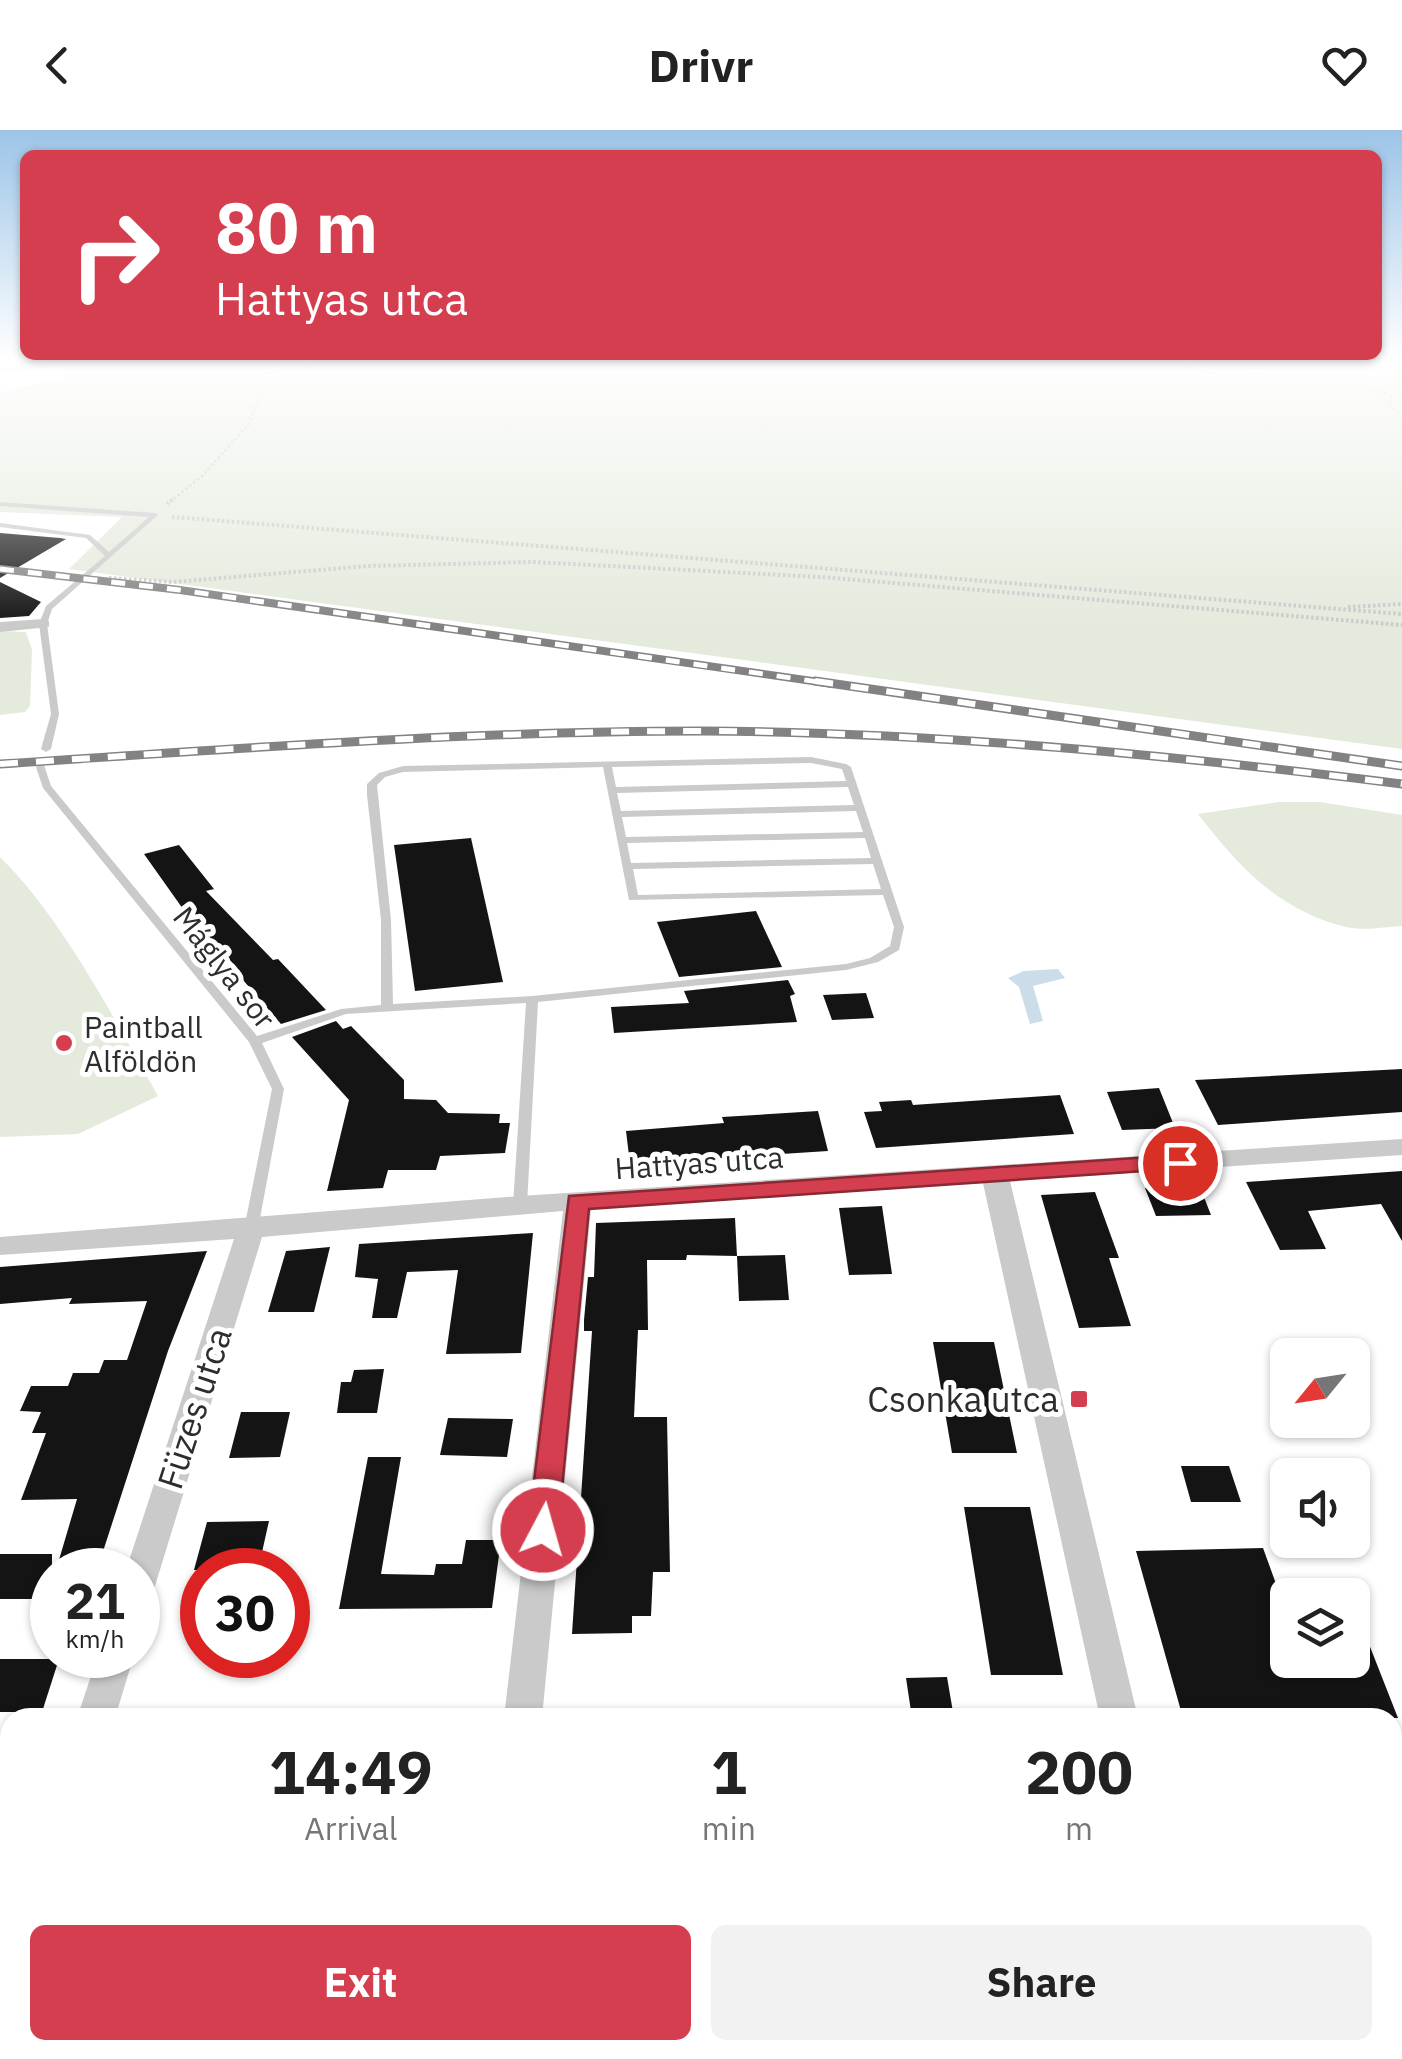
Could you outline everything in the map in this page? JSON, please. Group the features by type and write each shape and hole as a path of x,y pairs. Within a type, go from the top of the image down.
{"street":[{"path":"0,627 43,624"},
{"name":"Hattyas utca","path":"0,1246 251,1230 520,1205 1402,1147"},
{"path":"995,1176 1117,1708"},
{"path":"524,1708 578,1202"},
{"name":"Füzes utca","path":"150,1548 251,1230"},
{"path":"99,1708 109,1678"}],"lane":[{"path":"0,504 155,515"},
{"path":"46,749 55,714 43,624 54,601 155,515"},
{"path":"0,525 88,536 108,554"},
{"path":"255,1040 345,1011 532,999 846,967 874,960 895,948 898,927 846,767 811,760 403,769 382,775 372,784 386,920 386,1008"},
{"path":"606,764 633,898 887,892"},
{"name":"Máglya sor","path":"41,767 46,786 255,1040 278,1089 251,1230"},
{"path":"612,790 852,784"},
{"path":"616,814 859,808"},
{"path":"622,840 868,835"},
{"path":"627,866 877,860"},
{"path":"520,1205 532,999"}],"path":[{"path":"155,515 202,476 227,448"},
{"path":"155,515 1402,614"},
{"path":"83,576 173,582 368,566 533,562 821,578 1402,625"},
{"path":"1332,609 1402,604"}],"shaded area":[{"path":"0,448 1402,448 1402,749 69,569 122,517 0,512"},
{"path":"0,631 26,632 32,650 30,706 25,712 0,715"},
{"path":"1278,802 1320,802 1402,815 1402,926 1353,928 1300,910 1245,869 1198,814"},
{"name":"Paintball Alföldön","path":"0,857 66,940 158,1096 78,1134 0,1137"}],"water":[{"path":"1058,969 1065,978 1033,986 1043,1021 1030,1024 1019,987 1008,978 1024,971"}],"building":[{"path":"0,533 60,538 66,539 0,578"},
{"path":"0,582 41,602 29,616 0,618"},
{"path":"471,838 503,982 415,991 394,845"},
{"path":"179,845 214,889 206,891 326,1010 281,1024 236,972 240,971 183,909 144,854"},
{"path":"756,911 782,967 679,977 657,922"},
{"path":"788,980 795,994 790,996 797,1022 614,1033 611,1007 689,1003 684,991"},
{"path":"866,993 874,1018 832,1020 823,995"},
{"path":"336,1021 343,1029 351,1026 404,1080 404,1099 436,1100 448,1113 500,1114 499,1123 510,1123 505,1153 440,1156 436,1170 388,1170 383,1188 327,1191 349,1100 292,1037"},
{"path":"1402,1069 1402,1112 1218,1125 1195,1080"},
{"path":"1159,1088 1175,1128 1122,1130 1107,1092"},
{"path":"1060,1095 1074,1134 876,1148 864,1112 882,1111 879,1102 911,1100 913,1105"},
{"path":"818,1111 828,1151 630,1164 626,1131 724,1123 722,1117"},
{"path":"1402,1171 1402,1241 1381,1204 1308,1211 1326,1249 1280,1250 1246,1182"},
{"path":"1200,1187 1211,1215 1156,1216 1145,1188"},
{"path":"1095,1192 1119,1258 1109,1258 1131,1326 1079,1328 1041,1195"},
{"path":"882,1206 892,1274 849,1275 839,1208"},
{"path":"735,1218 737,1256 687,1255 686,1260 647,1260 648,1330 638,1330 634,1417 667,1417 670,1572 653,1572 651,1616 632,1616 632,1633 572,1634 592,1331 584,1331 584,1320 588,1277 594,1277 596,1223"},
{"path":"533,1233 521,1353 446,1354 458,1270 407,1272 397,1318 372,1318 378,1279 355,1277 359,1244"},
{"path":"330,1247 314,1312 268,1312 286,1251"},
{"path":"207,1251 168,1351 104,1548 63,1548 77,1499 21,1500 46,1433 32,1433 41,1412 20,1411 31,1386 68,1386 73,1373 99,1373 104,1360 127,1360 147,1301 69,1304 72,1298 0,1304 0,1267"},
{"path":"785,1255 789,1300 739,1301 737,1256"},
{"path":"933,1342 994,1342 1017,1453 952,1453"},
{"path":"384,1369 377,1413 337,1413 341,1382 351,1382 354,1370"},
{"path":"241,1412 290,1412 280,1457 229,1458"},
{"path":"448,1418 513,1419 507,1457 440,1455"},
{"path":"368,1457 401,1457 381,1574 434,1575 436,1564 462,1564 466,1540 501,1540 492,1608 339,1609"},
{"path":"1181,1466 1229,1466 1241,1502 1191,1502"},
{"path":"964,1507 1030,1507 1063,1675 991,1675"},
{"path":"269,1521 263,1548 200,1548 207,1522"},
{"path":"1263,1548 1274,1578 1270,1578 1270,1678 1370,1678 1370,1647 1394,1708 1180,1708 1136,1551"},
{"path":"0,1554 30,1554 30,1599 0,1599"},
{"path":"0,1659 30,1659 30,1678 53,1678 43,1708 0,1708"},
{"path":"947,1677 952,1708 910,1708 906,1678"}],"railway":[{"path":"0,569 180,590 833,684"},
{"path":"815,681 1402,766"},
{"path":"0,764 438,737 790,732 1053,747 1402,784"}],"place":[{"name":"Paintball Alföldön","path":"64,1043"},
{"name":"Csonka utca","path":"1079,1399"}],"route":[{"path":"543,1530 578,1202 1180,1163"}]}
